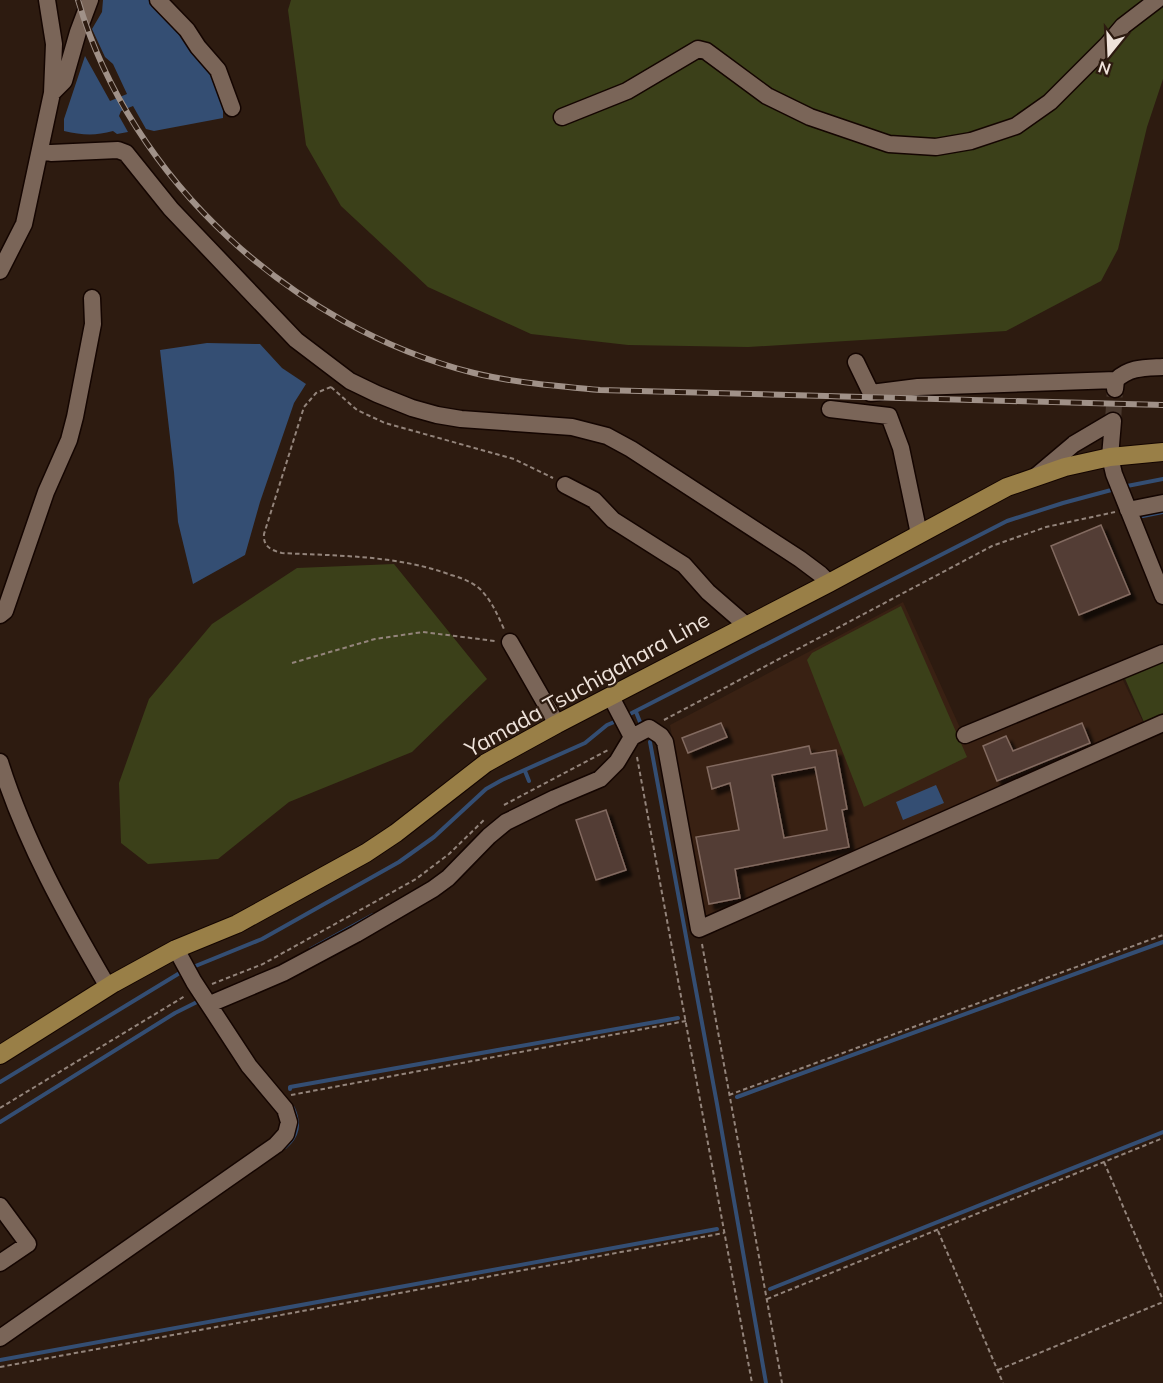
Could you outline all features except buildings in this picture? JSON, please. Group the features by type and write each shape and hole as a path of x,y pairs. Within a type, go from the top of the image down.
{"main road":[{"name":"Yamada Tsuchigahara Line","path":"0,1055 108,987 237,924 366,853 396,833 486,763 1007,487 1065,466 1112,465 1163,452"}],"street":[{"path":"0,271 24,224 52,93 54,44 47,0"},
{"path":"52,93 64,81 90,0"},
{"path":"158,0 188,30 198,47 218,70 232,108"},
{"path":"562,117 627,91 698,49 706,51 767,96 810,117 889,144 936,147 971,141 1016,126 1050,102 1123,26 1157,0"},
{"path":"40,151 51,153 118,150 126,153 171,208 296,340 350,381 394,401 437,415 461,419 572,427 607,436 631,449 800,559 829,583"},
{"path":"0,615 5,611 46,492 69,440 93,324 92,298"},
{"path":"856,362 871,393 918,387 1116,385 1125,372 1136,368 1163,367"},
{"path":"830,409 889,416 901,448 919,534"},
{"path":"1033,478 1074,444 1113,421 1112,465 1126,506 1163,596"},
{"path":"565,485 594,500 613,520 684,565 708,592 746,625"},
{"path":"1126,506 1163,503"},
{"path":"510,642 557,724"},
{"path":"965,735 1163,653"},
{"path":"611,697 630,733"},
{"path":"630,733 649,728 661,736 665,742 699,929 1163,723"},
{"path":"210,1004 283,973 433,889 448,878 506,822 600,779 617,762 630,733"},
{"path":"0,762 29,837 57,900 108,987"},
{"path":"0,1338 276,1145 286,1134 289,1122 285,1109 249,1066 178,952"},
{"path":"0,1206 28,1244 0,1263"}],"path":[{"path":"331,387 316,393 304,407 264,534 263,541 266,546 282,553 394,559 467,580 479,588 493,605 510,642"},
{"path":"649,728 992,546 1046,527 1126,506"},
{"path":"292,663 375,639 423,632 510,642"},
{"path":"630,733 686,1021 752,1383"},
{"path":"498,809 610,748"},
{"path":"0,1108 197,985 263,963 416,879 449,854 478,824 492,814"},
{"path":"699,929 782,1383"},
{"path":"729,1095 1163,935"},
{"path":"276,1098 686,1021"},
{"path":"767,1299 1163,1138"},
{"path":"998,1370 1163,1301 1104,1162"},
{"path":"938,1230 1003,1383"},
{"path":"0,1367 724,1233"}],"shaded area":[{"path":"903,602 966,741 1121,676 1143,722 705,920 670,725"}],"green space":[{"path":"291,0 1163,0 1163,79 1147,127 1118,249 1101,281 1006,331 748,347 628,345 531,334 428,287 341,206 306,145 288,10"},
{"path":"394,564 487,679 412,752 289,802 218,859 148,864 121,843 119,783 149,699 212,624 297,568"},
{"path":"901,606 967,757 864,807 807,660 812,653"},
{"path":"1163,658 1163,713 1144,722 1123,674"}],"water":[{"path":"103,0 151,0 209,65 223,106 223,118 154,131 146,129 133,106 121,111 119,116 128,132 88,134 64,131 64,119 85,56 110,101 127,94 113,64 105,57 92,29 102,12"},
{"path":"207,343 260,344 282,368 306,384 294,403 260,502 245,555 193,584 178,522 160,350"},
{"path":"936,785 944,803 903,820 896,802"}],"waterway":[{"path":"1122,487 1163,479"},
{"path":"626,716 1007,521 1115,489"},
{"path":"1143,516 1163,512"},
{"path":"636,712 640,722"},
{"path":"193,967 262,939 399,862 434,837 486,789 585,743 607,725 619,720"},
{"path":"650,742 766,1383"},
{"path":"525,771 529,781"},
{"path":"311,949 373,915"},
{"path":"737,1097 1163,942"},
{"path":"0,1082 183,971"},
{"path":"0,1122 175,1013 197,1002"},
{"path":"290,1089 290,1087 678,1018"},
{"path":"285,1147 295,1134 297,1119 293,1108"},
{"path":"770,1289 1163,1132"},
{"path":"0,1360 717,1229"}],"tunnel":[{"path":"1113,421 1115,389"}],"railway":[{"path":"78,0 103,66 137,128 179,185 228,237 283,282 343,321 407,351 474,373 537,384 600,390 1163,405"}]}
